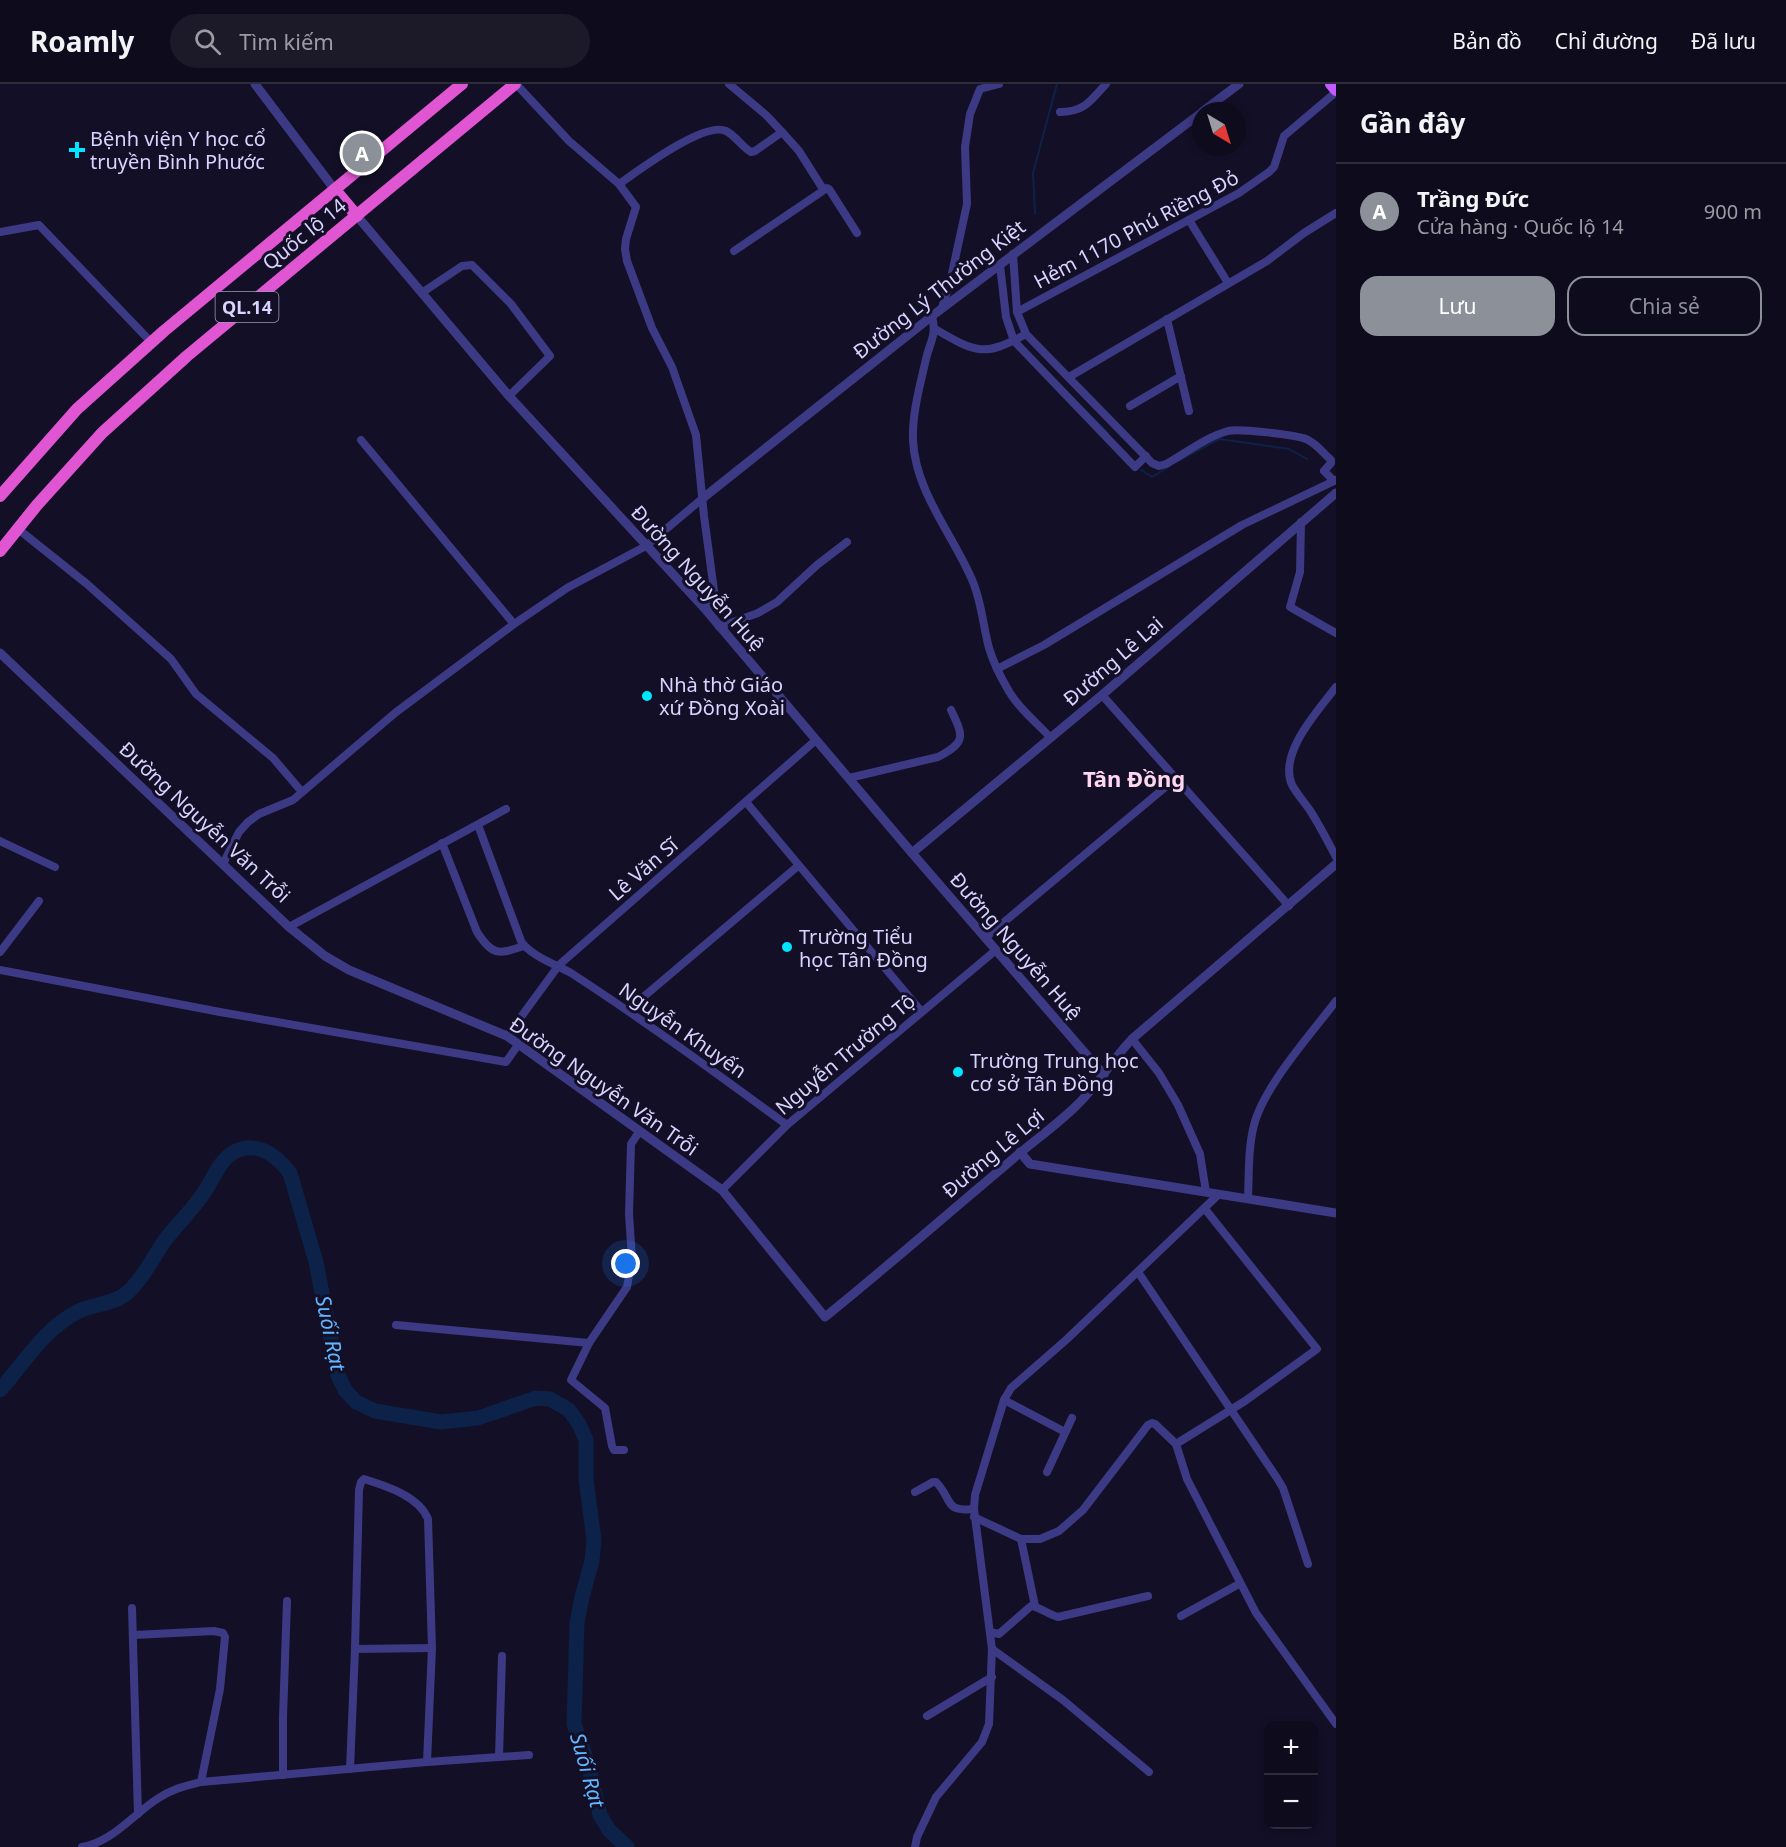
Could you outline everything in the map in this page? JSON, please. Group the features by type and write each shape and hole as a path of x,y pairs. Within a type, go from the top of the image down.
{"highway":[{"name":"Quốc lộ 14","path":"0,496 77,409 151,342 462,84"},
{"name":"Quốc lộ 14","path":"0,551 37,505 102,433 187,356 516,84"},
{"path":"335,190 357,216"}],"main road":[{"path":"1331,84 1336,91"}],"street":[{"path":"255,84 335,190"},
{"path":"516,84 569,141 619,184 636,207 626,239 627,261 652,328 672,367 696,435 715,598 706,610"},
{"path":"729,84 766,115 782,132 803,158 823,189"},
{"path":"942,309 967,204 965,147 970,114 979,87 999,84"},
{"path":"1060,112 1079,110 1089,103 1106,84"},
{"name":"Đường Lý Thường Kiệt","path":"1215,102 1239,84"},
{"name":"Hẻm 1170 Phú Riềng Đỏ","path":"1017,312 1239,193 1274,167 1284,136 1336,91"},
{"name":"Đường Lý Thường Kiệt","path":"703,498 932,316 1192,120"},
{"path":"619,184 688,140 707,131 726,131 751,152 755,152 782,132"},
{"path":"734,250 823,189 829,189 857,233"},
{"path":"1069,377 1267,261 1304,233 1336,213"},
{"name":"Đường Nguyễn Huệ","path":"357,216 508,396 706,610 1104,1075"},
{"path":"1189,220 1228,283"},
{"path":"0,232 39,225 151,342"},
{"path":"998,669 1053,639 1242,525 1335,480 1323,471 1331,460 1313,443 1304,438 1250,431 1230,430 1213,436 1159,466 1146,456 1026,334 1017,312 1013,254"},
{"path":"423,292 462,266 472,265 512,303 550,356 508,396"},
{"path":"1000,265 1006,318 1014,341 1135,467 1146,456"},
{"path":"932,316 935,329 926,358 914,421 913,443 924,484 973,582 982,607 989,649 1007,688 1050,737"},
{"path":"1167,319 1189,411"},
{"path":"935,329 964,346 978,350 996,348 1026,334"},
{"path":"1130,406 1181,376"},
{"path":"362,440 514,624"},
{"name":"Đường Lê Lai","path":"912,853 1102,695 1336,493"},
{"path":"223,864 239,832 248,822 259,814 293,800 395,713 514,624 567,588 646,546 703,498"},
{"path":"1301,522 1300,572 1290,607 1336,633"},
{"path":"18,529 87,584 171,658 196,694 273,758 302,792"},
{"path":"719,627 758,613 777,602 817,565 847,542"},
{"name":"Đường Nguyễn Văn Trỗi","path":"0,653 289,927 325,956 349,970 507,1036 722,1190 825,1317"},
{"path":"1336,687 1306,726 1289,761 1288,773 1293,786 1311,812 1336,857"},
{"path":"1102,695 1288,906"},
{"path":"849,778 938,757 948,752 960,738 962,731 951,710"},
{"name":"Lê Văn Sĩ","path":"507,1036 558,965 816,740"},
{"path":"985,938 1175,779"},
{"path":"746,802 921,1011"},
{"path":"289,927 506,809"},
{"path":"442,843 477,932 483,941 489,948 501,953 524,946 478,825"},
{"path":"0,840 55,867"},
{"name":"Đường Lê Lợi","path":"825,1317 1075,1108 1093,1090 1114,1058 1132,1039 1336,864"},
{"path":"628,1010 798,866"},
{"path":"0,952 39,901"},
{"name":"Nguyễn Khuyến","path":"524,946 628,1010 787,1125"},
{"name":"Nguyễn Trường Tộ","path":"722,1190 787,1125 996,950"},
{"path":"0,970 231,1014 506,1062 518,1045"},
{"path":"1248,1198 1254,1125 1265,1096 1336,1001"},
{"path":"1132,1039 1159,1073 1178,1105 1200,1154 1206,1192"},
{"path":"624,1450 615,1450 612,1446 605,1408 571,1380 589,1343 627,1287 632,1259 631,1144 639,1132"},
{"path":"1020,1152 1030,1164 1336,1213"},
{"path":"915,1847 917,1837 936,1797 982,1742 989,1724 993,1677 992,1649 974,1513 975,1495 1004,1400 1011,1388 1218,1195"},
{"path":"1176,1444 1231,1410 1317,1349 1205,1209"},
{"path":"1138,1272 1283,1488 1308,1564"},
{"path":"396,1325 589,1343"},
{"path":"1004,1400 1065,1432"},
{"path":"1047,1472 1072,1418"},
{"path":"915,1492 936,1482 951,1506 974,1513 1021,1539 1040,1539 1059,1531 1072,1522 1148,1425 1155,1424 1176,1444 1187,1479 1239,1584 1256,1613 1336,1724"},
{"path":"350,1769 359,1490 364,1479 402,1494 425,1511 428,1519 432,1648 427,1762"},
{"path":"1021,1539 1035,1606 1046,1614 1058,1617 1148,1596"},
{"path":"1181,1616 1239,1584"},
{"path":"284,1775 283,1717 287,1601"},
{"path":"990,1632 999,1634 1026,1608 1035,1606"},
{"path":"132,1608 138,1814"},
{"path":"134,1635 214,1631 223,1633 225,1637 218,1700 201,1782"},
{"path":"355,1649 432,1648"},
{"path":"992,1649 1063,1700 1149,1773"},
{"path":"499,1757 502,1656"},
{"path":"927,1716 993,1677"},
{"path":"82,1847 116,1832 158,1798 176,1788 201,1782 529,1755"}],"waterway":[{"path":"1035,214 1033,173 1057,84"},
{"path":"1082,407 1108,433"},
{"path":"1178,461 1219,439 1289,449 1307,459"},
{"path":"1141,470 1152,477 1170,466"},
{"name":"Suối Rạt","path":"0,1390 44,1337 65,1319 84,1309 119,1298 136,1284 165,1240 199,1200 221,1164 230,1154 244,1148 252,1148 273,1156 290,1173 316,1262 338,1375 345,1390 356,1402 375,1411 441,1422 478,1418 536,1398 550,1399 569,1410 579,1424 586,1440 586,1479 594,1540 592,1561 577,1623 574,1724 589,1767 600,1815 609,1830 627,1847"}],"place":[{"name":"Bệnh viện Y học cổ truyền Bình Phước","path":"77,150"},
{"name":"Trầng Đức","path":"362,153"},
{"name":"Nhà thờ Giáo xứ Đồng Xoài","path":"647,696"},
{"name":"Trường Tiểu học Tân Đồng","path":"787,947"},
{"name":"Trường Trung học cơ sở Tân Đồng","path":"958,1072"}],"district":[{"name":"Tân Đồng","path":"1134,778"}]}
